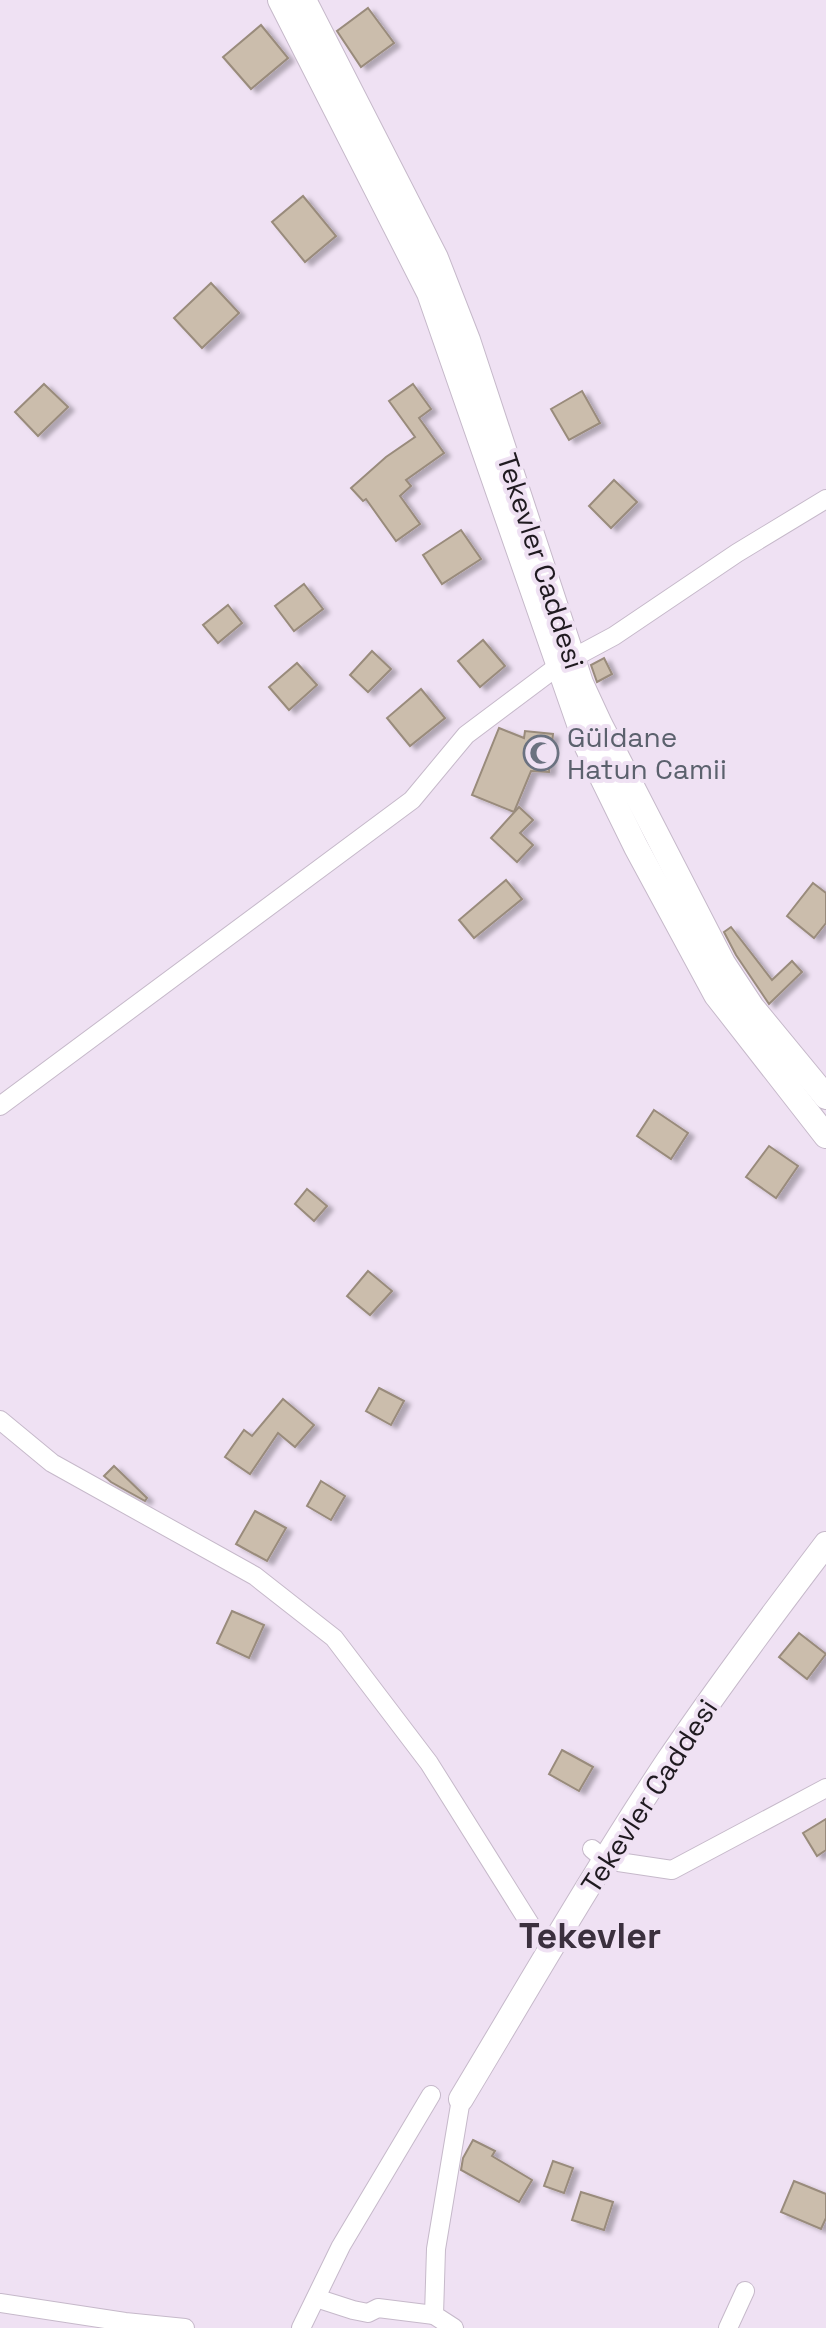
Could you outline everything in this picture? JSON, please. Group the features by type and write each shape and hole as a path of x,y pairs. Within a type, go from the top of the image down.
{"street":[{"path":"280,0 429,293 566,662 587,747 636,847 716,995 826,1136"},
{"name":"Tekevler Caddesi","path":"304,0 446,282 468,340 566,662 581,683 709,939 752,1007 826,1097"},
{"path":"0,1106 412,800 466,735 566,662 614,636 737,553 826,499"},
{"path":"0,1420 52,1463 255,1576 334,1638 429,1763 535,1932"},
{"name":"Tekevler Caddesi","path":"461,2099 599,1855 826,1544"},
{"path":"599,1855 672,1870 826,1788"},
{"path":"301,2328 341,2246 431,2095"},
{"path":"434,2315 436,2249 461,2099"},
{"path":"728,2328 745,2291"},
{"path":"316,2298 368,2313 378,2308 434,2315 454,2328"},
{"path":"0,2303 185,2328"}],"building":[{"path":"368,8 394,43 361,67 337,31"},
{"path":"261,25 288,58 251,89 223,57"},
{"path":"303,196 336,236 305,262 272,222"},
{"path":"211,283 239,313 202,348 174,318"},
{"path":"44,384 68,407 38,436 15,412"},
{"path":"413,384 431,409 419,418 444,453 406,480 411,486 400,496 420,524 396,541 366,499 363,501 351,488 386,457 415,437 389,401"},
{"path":"582,391 600,423 569,440 551,409"},
{"path":"614,480 637,502 611,528 589,506"},
{"path":"461,530 481,559 442,584 423,555"},
{"path":"304,584 323,609 294,631 275,606"},
{"path":"228,605 242,623 218,643 203,625"},
{"path":"483,640 505,666 480,687 458,661"},
{"path":"372,651 391,669 368,692 350,675"},
{"path":"604,658 612,674 597,682 591,665"},
{"path":"297,663 317,685 289,710 269,687"},
{"path":"421,689 445,718 410,746 387,718"},
{"path":"499,728 524,738 525,731 553,734 549,772 531,771 514,812 472,795"},
{"path":"519,807 533,820 520,833 533,845 517,862 491,838"},
{"path":"506,880 522,899 474,938 459,920"},
{"path":"813,883 826,893 826,923 814,938 787,916"},
{"path":"731,927 772,980 792,961 802,972 769,1004 724,932"},
{"path":"654,1110 688,1133 671,1159 637,1136"},
{"path":"769,1146 798,1166 776,1198 746,1177"},
{"path":"307,1189 327,1206 314,1221 295,1204"},
{"path":"368,1271 392,1291 370,1315 347,1296"},
{"path":"379,1388 404,1401 391,1425 366,1411"},
{"path":"283,1399 314,1425 295,1447 278,1433 250,1474 225,1457 244,1430 252,1436"},
{"path":"114,1466 147,1498 145,1501 104,1476"},
{"path":"321,1481 345,1496 331,1520 307,1506"},
{"path":"255,1511 286,1528 267,1561 236,1544"},
{"path":"232,1611 264,1625 249,1658 217,1643"},
{"path":"799,1633 826,1654 807,1679 779,1657"},
{"path":"562,1750 593,1767 579,1791 549,1774"},
{"path":"826,1819 826,1850 817,1856 803,1833"},
{"path":"473,2140 495,2151 492,2156 532,2180 519,2202 461,2170 463,2158"},
{"path":"553,2161 573,2168 564,2193 544,2186"},
{"path":"794,2181 826,2194 826,2218 821,2229 781,2212"},
{"path":"581,2192 613,2202 604,2230 572,2220"}],"place":[{"name":"Güldane Hatun Camii","path":"541,753"}],"district":[{"name":"Tekevler","path":"590,1936"}]}
